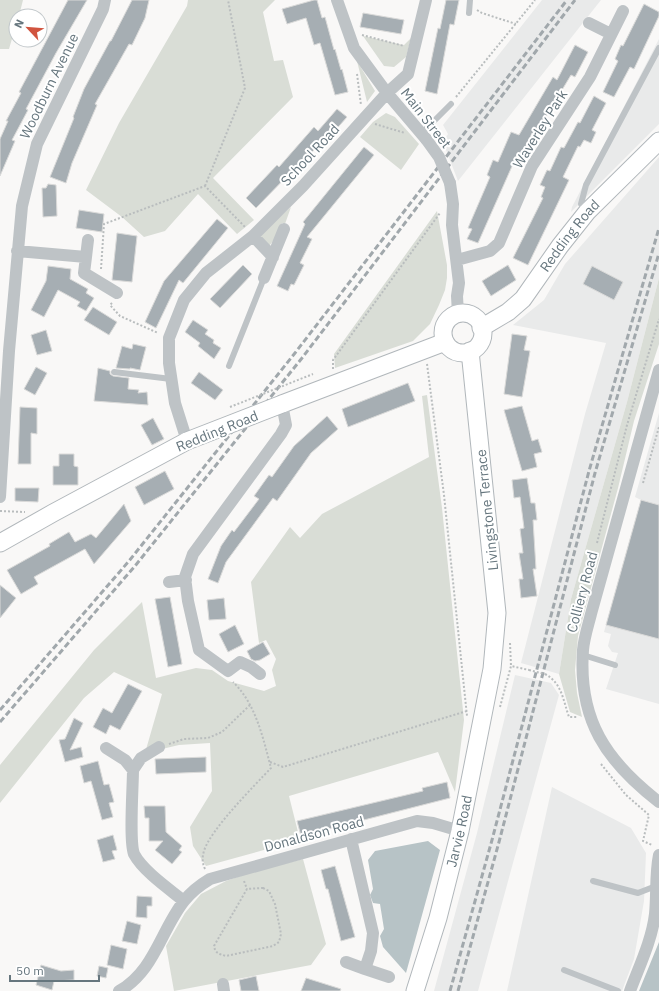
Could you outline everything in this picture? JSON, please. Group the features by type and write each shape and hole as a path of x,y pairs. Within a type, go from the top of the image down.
{"main road":[{"name":"Redding Road","path":"481,328 508,312 523,299 560,246 587,212 659,140"},
{"path":"458,314 471,315 476,319 481,328 482,337 480,343 470,352 458,352 452,350 445,342 443,333 444,327 447,321 458,314"},
{"name":"Redding Road","path":"0,543 186,441 445,342"},
{"name":"Livingstone Terrace","path":"470,352 497,613 492,669"},
{"name":"Jarvie Road","path":"415,991 438,918 460,831 492,669"}],"street":[{"name":"Woodburn Avenue","path":"0,498 4,350 22,206 36,144 103,9 105,0"},
{"name":"Main Street","path":"337,0 347,32 354,48 387,93 424,136 439,157 450,183 452,225 459,283 457,296 458,314"},
{"name":"School Road","path":"186,441 175,403 169,364 169,338 184,300 206,273 253,236 303,186 387,93 408,74 426,0"},
{"name":"Waverley Park","path":"457,260 490,251 499,243 532,166 590,77 623,12"},
{"path":"589,23 611,34"},
{"path":"264,278 284,228"},
{"path":"253,236 273,256"},
{"path":"88,240 84,273 117,293"},
{"path":"17,251 86,257"},
{"name":"Colliery Road","path":"659,370 591,614 583,655 583,679 588,708 600,739 618,766 634,782 659,802"},
{"path":"260,674 251,667 240,662 228,671 206,662 199,650 188,601 186,580 193,554 256,470 286,425 282,404"},
{"path":"169,582 186,580"},
{"path":"159,747 141,758 133,770 132,842 134,854 146,869 184,901"},
{"path":"106,748 125,760 133,770"},
{"name":"Donaldson Road","path":"119,991 133,982 146,967 184,901 195,889 210,879 417,821 433,823 460,831"},
{"path":"351,839 373,933 371,950 365,969"},
{"path":"630,991 644,954 655,916 656,850"},
{"path":"346,962 389,977"}],"lane":[{"path":"469,13 470,2"},
{"path":"587,212 581,204 586,185 659,48"},
{"path":"424,136 451,104"},
{"path":"228,366 264,278"},
{"path":"114,372 172,379"},
{"path":"583,655 615,665"},
{"path":"593,881 638,893 656,886"},
{"path":"564,970 618,991"}],"path":[{"path":"100,282 104,224 205,186 245,88 228,0"},
{"path":"451,104 535,0"},
{"path":"470,2 482,13 516,24"},
{"path":"347,32 404,46 420,26"},
{"path":"205,186 253,236"},
{"path":"333,371 333,360 440,213"},
{"path":"117,293 110,305 120,316 169,338"},
{"path":"597,544 627,425 659,319"},
{"path":"425,350 442,480 467,718"},
{"path":"230,408 312,374"},
{"path":"643,483 659,427"},
{"path":"529,670 545,674 557,683 569,717 577,717"},
{"path":"210,879 202,862 204,849 218,827 271,768 258,723 250,705 237,686 229,678"},
{"path":"159,747 184,739 208,738 222,732 250,705"},
{"path":"576,710 580,723"},
{"path":"270,762 284,767 467,711"},
{"path":"598,759 626,795 649,815 643,841 656,850"},
{"path":"263,888 269,890 275,904 281,934 278,942 273,946 226,956 219,954 215,951 214,946 247,889 263,888"}],"shaded area":[{"path":"0,0 23,0 21,8 8,8 8,48 9,48 0,49"},
{"path":"188,0 275,0 263,12 274,61 283,60 293,97 213,178 254,220 237,234 198,194 165,231 144,237 122,217 86,190 119,123 187,6"},
{"path":"542,0 601,0 458,181 443,142 448,134 443,125"},
{"path":"363,36 404,45 411,38 406,57 394,67 384,66"},
{"path":"659,39 659,124 571,212 572,207"},
{"path":"357,61 375,91 367,102"},
{"path":"386,113 395,117 419,144 401,170 360,137 373,122"},
{"path":"659,157 659,278 627,402 571,599 559,674 521,663 585,414 606,343 513,325 544,300 565,264"},
{"path":"291,207 285,224 282,223 277,232 279,234 269,246 260,237 262,232"},
{"path":"437,211 447,265 447,278 445,290 430,324 413,341 335,368 334,354"},
{"path":"659,278 659,344 634,421 618,488 578,636 575,670 577,693 582,717 570,712 559,674 571,599 627,402"},
{"path":"427,395 442,508 464,720 455,792 438,752 289,796 300,840 206,866 193,846 190,827 212,791 210,743 179,745 145,753 162,694 114,672 84,698 0,803 0,765 94,650 142,602 156,678 196,668 212,670 228,681 264,691 276,686 272,670 276,659 266,640 259,643 251,582 290,527 300,538 322,514 429,457 422,396"},
{"path":"659,413 659,704 606,689 618,653 612,652 608,646 611,634 604,632 641,500 635,497"},
{"path":"515,675 551,683 559,695 478,991 434,991 477,833"},
{"path":"552,787 631,828 646,853 644,901 634,959 622,991 507,991"},
{"path":"428,841 440,850 406,973 383,947 380,936 384,929 380,904 373,903 370,895 373,889 368,860 375,851"},
{"path":"303,859 326,944 311,965 174,991 166,946 185,913 201,894 226,881 252,872"},
{"path":"659,942 659,991 639,991"}],"building":[{"path":"68,0 87,0 26,109 28,110 12,140 15,141 0,176 0,139 8,121 6,121 21,93 19,92 42,48 48,48 48,38"},
{"path":"132,0 149,0 145,18 132,45 129,44 95,104 97,105 72,163 66,183 50,177 84,89"},
{"path":"317,0 322,18 325,17 348,92 335,95 320,43 314,45 306,18 287,24 282,9"},
{"path":"446,0 459,0 454,25 450,24 437,94 425,91 438,28 440,29"},
{"path":"644,4 659,12 659,16 634,69 630,67 614,97 603,92 618,61 615,59 621,45 623,46"},
{"path":"363,13 404,20 401,34 360,27"},
{"path":"575,45 588,52 575,77 571,75 535,135 532,133 522,157 517,155 478,243 467,239 472,229 468,228 490,177 487,175 493,160 498,162 511,132 519,135 553,77 557,80"},
{"path":"594,96 606,103 592,130 596,132 591,143 584,140 580,147 578,146 563,177 569,180 528,265 513,258 543,198 541,197 545,187 540,185 547,170 550,171 561,147 564,148 578,122 580,123"},
{"path":"337,109 347,117 332,134 330,132 297,169 295,168 256,208 246,198 277,165 279,167 314,127 318,131"},
{"path":"364,147 374,155 307,237 312,239 300,263 304,265 294,285 291,284 288,291 277,286 305,224 303,222"},
{"path":"48,184 56,185 57,216 43,217 42,188 46,188"},
{"path":"79,210 104,214 102,232 76,228"},
{"path":"217,219 228,228 183,283 179,280 156,328 145,322 164,281"},
{"path":"117,233 137,236 132,282 112,280"},
{"path":"243,265 252,274 220,308 210,299"},
{"path":"508,265 516,280 491,296 482,281"},
{"path":"48,266 71,269 70,279 88,289 86,293 94,298 86,311 77,306 80,302 58,290 44,317 31,310 46,281"},
{"path":"592,266 623,282 614,300 583,284"},
{"path":"93,307 117,322 109,335 84,320"},
{"path":"193,320 208,330 205,334 214,340 213,343 221,348 214,359 198,346 200,343 185,332"},
{"path":"46,330 52,351 37,355 31,335"},
{"path":"512,334 527,336 524,350 530,351 522,397 504,394"},
{"path":"133,344 146,347 140,370 116,368 122,346 132,349"},
{"path":"36,367 47,373 35,395 24,389"},
{"path":"98,368 110,371 110,374 113,376 129,378 128,389 139,390 138,393 147,392 148,405 94,401"},
{"path":"199,372 223,390 215,400 191,383"},
{"path":"408,383 415,401 348,427 342,409"},
{"path":"522,406 532,441 538,439 542,452 534,454 537,467 522,471 504,410"},
{"path":"20,407 37,408 37,434 31,433 31,464 18,464"},
{"path":"327,416 338,429 311,453 277,501 273,498 226,562 218,583 208,579 221,546 232,530 234,532 259,499 254,496 269,475 272,477 294,446"},
{"path":"153,418 164,439 152,445 141,425"},
{"path":"59,454 74,454 74,466 78,467 78,485 53,485 53,466 59,466"},
{"path":"165,471 174,489 144,505 135,487"},
{"path":"527,478 531,503 535,503 537,520 533,520 536,569 533,569 537,596 521,598 519,579 523,579 519,553 523,553 520,529 524,528 520,497 514,498 512,480"},
{"path":"15,488 39,488 38,502 15,501"},
{"path":"641,500 659,505 659,639 606,625"},
{"path":"124,504 131,521 94,564 85,549 34,577 38,584 21,594 7,570 50,546 49,544 69,532 75,542 91,534 96,538"},
{"path":"0,585 16,598 0,618"},
{"path":"170,597 182,664 168,667 155,599"},
{"path":"224,598 226,619 209,620 207,600"},
{"path":"235,625 244,644 228,652 219,634"},
{"path":"263,642 270,654 260,660 255,661 251,659 247,651"},
{"path":"128,684 142,691 120,730 110,725 106,734 93,727 103,708 112,713"},
{"path":"74,718 83,723 70,750 81,747 83,757 65,762 59,740 65,739"},
{"path":"206,757 206,772 156,774 155,759"},
{"path":"98,761 104,785 109,784 114,802 109,803 113,817 102,820 91,781 84,783 80,766"},
{"path":"447,782 450,798 301,836 297,821 423,791 422,788"},
{"path":"144,806 165,806 166,832 182,846 179,850 182,852 172,864 155,850 163,841 149,841 149,818 145,818"},
{"path":"113,835 117,850 112,851 115,859 103,862 97,840"},
{"path":"335,866 355,937 341,941 328,889 326,889 321,870"},
{"path":"137,896 152,897 152,906 147,906 147,918 136,917"},
{"path":"127,921 141,925 137,944 122,941"},
{"path":"111,945 127,949 123,969 107,965"},
{"path":"41,965 61,971 74,970 74,980 54,981 52,990 36,985"},
{"path":"99,966 108,968 106,978 97,976"},
{"path":"256,976 259,991 241,991 239,980"},
{"path":"306,978 341,989 340,991 301,991"}],"railway":[{"path":"0,710 129,561 295,353 567,0"},
{"path":"0,722 135,566 302,358 575,0"},
{"path":"450,991 492,840 589,471 659,228"},
{"path":"458,991 499,842 595,473 659,253"}]}
